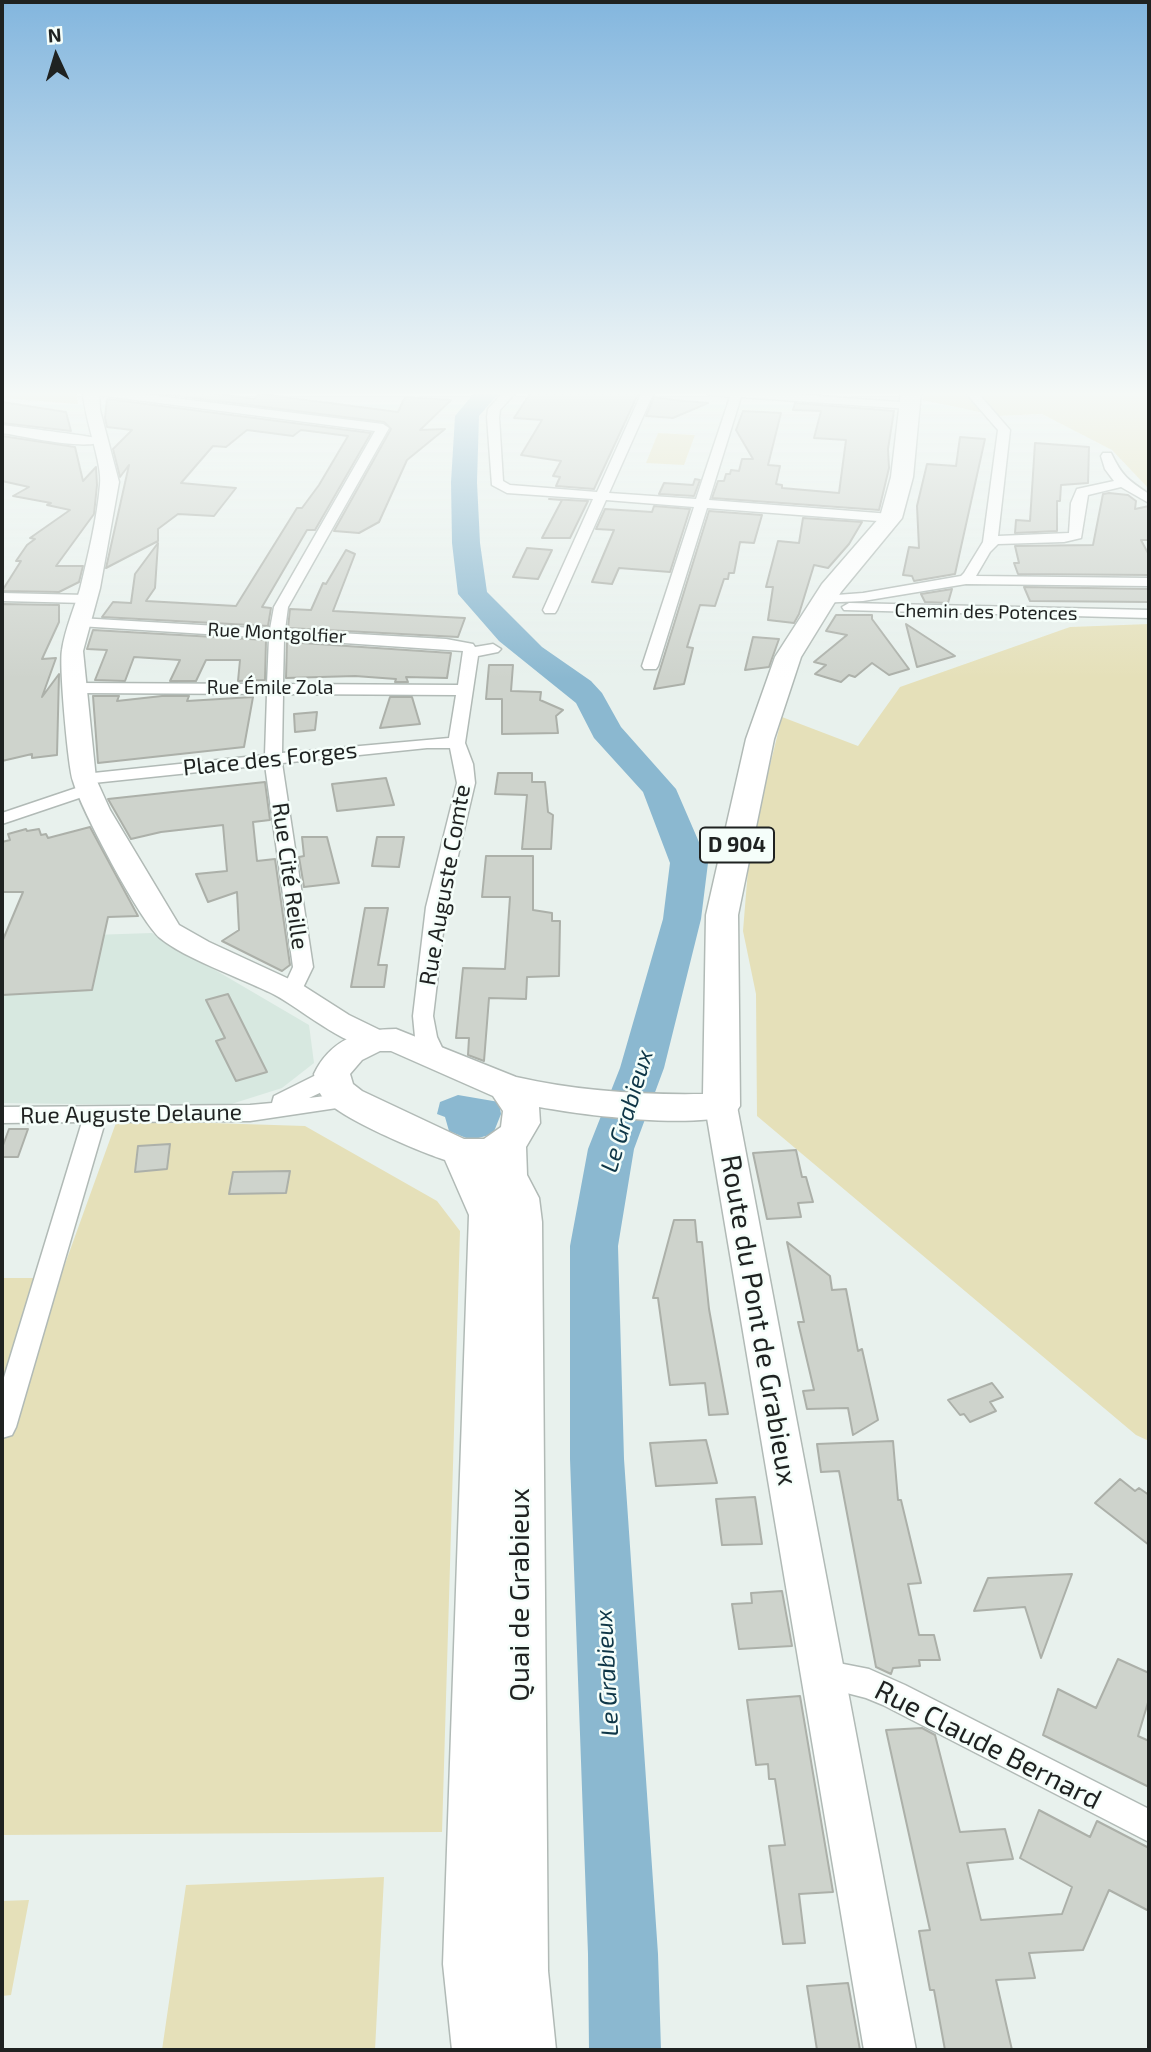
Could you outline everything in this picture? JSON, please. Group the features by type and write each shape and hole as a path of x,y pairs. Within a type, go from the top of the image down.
{"main road":[{"path":"109,488 86,599 72,651 86,784 146,897 169,931 199,948 292,991 460,1152 482,1152 512,1116 566,1100 702,1106"},
{"name":"D 904","path":"823,600 891,519 899,488"},
{"name":"Route du Pont de Grabieux","path":"823,600 788,657 760,740 722,915 702,1106 823,1674 890,2050"},
{"path":"356,1054 435,1056 512,1116"},
{"name":"Quai de Grabieux","path":"512,1116 508,1175 519,1198 522,1222 519,1971 526,2050"},
{"name":"Quai de Grabieux","path":"460,1152 489,1214 472,1964 482,2050"}],"street":[{"name":"Rue Cité Reille","path":"292,991 303,967 273,758 277,633 281,607 349,488"},
{"path":"521,488 891,519"},
{"path":"550,610 606,488"},
{"path":"649,666 706,488"},
{"path":"966,580 978,565 990,542 997,488"},
{"path":"990,542 1004,539 1073,537 1077,534 1077,503 1082,492 1101,488"},
{"path":"1131,488 1147,497"},
{"path":"823,600 863,597 966,580 1149,582"},
{"path":"2,597 86,599"},
{"name":"Chemin des Potences","path":"823,600 865,609 1149,614"},
{"name":"Rue Montgolfier","path":"79,622 459,645 468,647 471,652"},
{"path":"471,652 493,649"},
{"name":"Rue Auguste Comte","path":"435,1056 426,1037 423,1016 436,906 466,783 464,764 457,743 471,652"},
{"name":"Rue Émile Zola","path":"75,688 464,690"},
{"name":"Place des Forges","path":"2,819 86,784 273,758 427,743 457,743"},
{"path":"2,798 28,808"},
{"name":"Rue Auguste Comte","path":"356,1054 411,1030 423,1016"},
{"name":"Rue Auguste Delaune","path":"261,1111 356,1054"},
{"name":"Rue Auguste Delaune","path":"2,1115 261,1111 316,1087 356,1054"},
{"path":"2,1427 96,1114"},
{"name":"Rue Claude Bernard","path":"823,1674 869,1684 894,1695 1149,1826"}],"shaded area":[{"path":"1149,624 1149,1441 1136,1435 757,1116 756,994 743,931 750,845 782,717 858,746 900,687 1070,627"},
{"path":"152,933 309,1025 314,1063 282,1088 225,1106 2,1103 2,938"},
{"path":"117,1120 305,1126 437,1201 460,1231 442,1832 2,1835 2,1278 60,1278"},
{"path":"384,1877 375,2050 162,2050 186,1885"},
{"path":"29,1900 11,1995 2,1996 2,1901"}],"water":[{"path":"458,1095 499,1102 501,1114 493,1134 471,1140 449,1131 445,1117 437,1114 440,1102"}],"building":[{"path":"28,488 97,488 94,514 56,566 83,566 79,582 59,592 2,591 21,561 16,561 27,545 35,539 30,538 70,510 47,505 51,503 13,496"},
{"path":"124,488 236,488 214,516 178,514 158,529 158,541 106,568"},
{"path":"317,488 339,488 315,530 307,530 262,607 271,608 268,626 102,617 113,602 131,603 135,574 158,543 155,588 146,601 236,606 297,508 302,508"},
{"path":"358,488 394,488 379,522 359,533 334,531"},
{"path":"662,488 697,488 694,496 659,494"},
{"path":"716,488 782,488 839,493 840,488 884,488 879,510 712,498"},
{"path":"921,488 974,488 955,574 914,581 912,576 903,575 909,547 919,548 917,506"},
{"path":"1032,488 1061,488 1060,501 1057,501 1057,531 1015,533 1016,520 1030,521"},
{"path":"1103,494 1128,495 1136,501 1135,509 1149,506 1149,540 1141,540 1149,555 1149,575 1018,574 1014,563 1019,563 1015,546 1093,545"},
{"path":"549,499 588,501 570,538 542,538 562,500"},
{"path":"654,506 690,509 670,572 619,568 612,584 592,582 614,530 596,529 605,509 652,512"},
{"path":"709,511 762,515 754,543 740,542 734,573 729,573 728,579 724,579 715,606 700,605 687,647 693,648 684,684 654,689"},
{"path":"803,518 862,522 849,544 828,568 814,565 794,623 768,620 773,587 766,587 778,541 799,543"},
{"path":"527,548 552,550 538,579 513,577"},
{"path":"346,550 355,554 333,611 465,618 458,637 288,628 290,609 311,610 323,583 326,584"},
{"path":"1024,587 1149,589 1149,602 1030,601"},
{"path":"952,589 948,603 925,602 921,594"},
{"path":"2,604 59,605 59,622 42,659 56,658 42,697 59,674 57,755 32,758 32,754 2,761"},
{"path":"836,615 872,615 872,619 909,669 889,675 872,663 855,677 849,675 841,682 815,674 826,665 814,662 847,635 826,631"},
{"path":"906,624 955,656 917,667"},
{"path":"93,630 266,640 265,680 238,681 240,660 206,660 196,681 170,681 180,660 134,657 125,681 95,680 107,650 87,649"},
{"path":"753,637 779,639 769,667 745,670"},
{"path":"287,642 451,653 447,678 406,677 408,682 395,682 396,679 355,676 286,678"},
{"path":"489,665 513,665 511,691 541,692 540,700 563,710 556,716 558,733 502,734 502,699 486,699"},
{"path":"93,696 119,696 117,701 162,696 189,696 187,701 253,697 244,747 98,763"},
{"path":"390,697 412,697 420,724 380,728"},
{"path":"317,712 315,730 295,732 294,714"},
{"path":"498,773 532,773 532,782 545,782 548,812 553,815 551,849 522,849 527,795 495,794"},
{"path":"386,778 394,805 337,811 332,784"},
{"path":"265,782 270,820 253,822 257,861 275,859 290,965 282,971 222,941 239,930 237,892 208,902 196,874 227,871 223,825 161,832 131,839 108,799"},
{"path":"90,827 138,916 108,917 92,990 2,995 2,942 23,892 3,892 2,842 10,840 8,834 26,829 39,829 41,835 46,834 48,838"},
{"path":"302,837 327,837 339,883 304,887 299,857 304,856"},
{"path":"377,837 404,837 399,867 372,866"},
{"path":"486,856 533,856 533,910 552,913 552,921 560,921 559,976 527,977 526,999 489,998 484,1061 468,1055 469,1038 456,1038 463,968 505,969 510,897 482,897"},
{"path":"365,908 388,908 378,965 387,965 384,987 351,987"},
{"path":"228,994 267,1072 236,1081 216,1041 225,1038 206,1000"},
{"path":"9,1129 28,1129 18,1157 2,1157 2,1148"},
{"path":"170,1144 167,1169 135,1172 138,1146"},
{"path":"796,1150 802,1177 806,1177 813,1202 798,1203 801,1217 767,1219 753,1153"},
{"path":"290,1171 286,1193 229,1194 233,1172"},
{"path":"674,1220 695,1220 697,1242 702,1242 709,1309 728,1414 709,1415 705,1383 670,1385 658,1298 653,1298"},
{"path":"787,1242 830,1276 832,1290 846,1289 858,1351 862,1349 878,1420 853,1435 848,1408 807,1409 803,1391 814,1390 798,1322 804,1322"},
{"path":"992,1383 1003,1397 990,1402 996,1411 970,1422 964,1414 960,1415 948,1400"},
{"path":"706,1440 717,1483 656,1486 650,1443"},
{"path":"893,1441 898,1500 901,1500 921,1583 908,1584 919,1635 934,1635 940,1660 919,1660 920,1666 893,1668 891,1674 876,1667 839,1471 821,1472 817,1444"},
{"path":"1120,1479 1135,1491 1139,1488 1149,1495 1149,1545 1095,1503"},
{"path":"755,1497 762,1544 722,1545 716,1499"},
{"path":"1072,1574 1041,1658 1025,1607 974,1611 988,1578"},
{"path":"782,1591 792,1646 739,1649 732,1604 752,1603 751,1593"},
{"path":"1118,1659 1149,1673 1149,1699 1138,1736 1149,1741 1149,1787 1043,1735 1058,1689 1096,1708"},
{"path":"800,1696 833,1892 799,1894 805,1943 783,1944 769,1846 785,1845 775,1779 769,1779 768,1764 756,1765 747,1700"},
{"path":"922,1728 935,1735 960,1832 1005,1829 1013,1859 967,1863 981,1920 1062,1914 1072,1887 1020,1858 1039,1810 1090,1837 1097,1821 1149,1848 1149,1911 1109,1890 1083,1950 1029,1953 1035,1978 996,1980 1012,2050 945,2050 919,1931 930,1930 886,1730"},
{"path":"848,1983 860,2050 817,2050 807,1986"}],"waterway":[{"name":"Le Grabieux","path":"464,488 466,543 473,594 531,654 580,688 591,700 606,731 659,789 689,863 682,919 642,1068 611,1149 594,1246 597,1459 623,1954 625,2050"}]}
